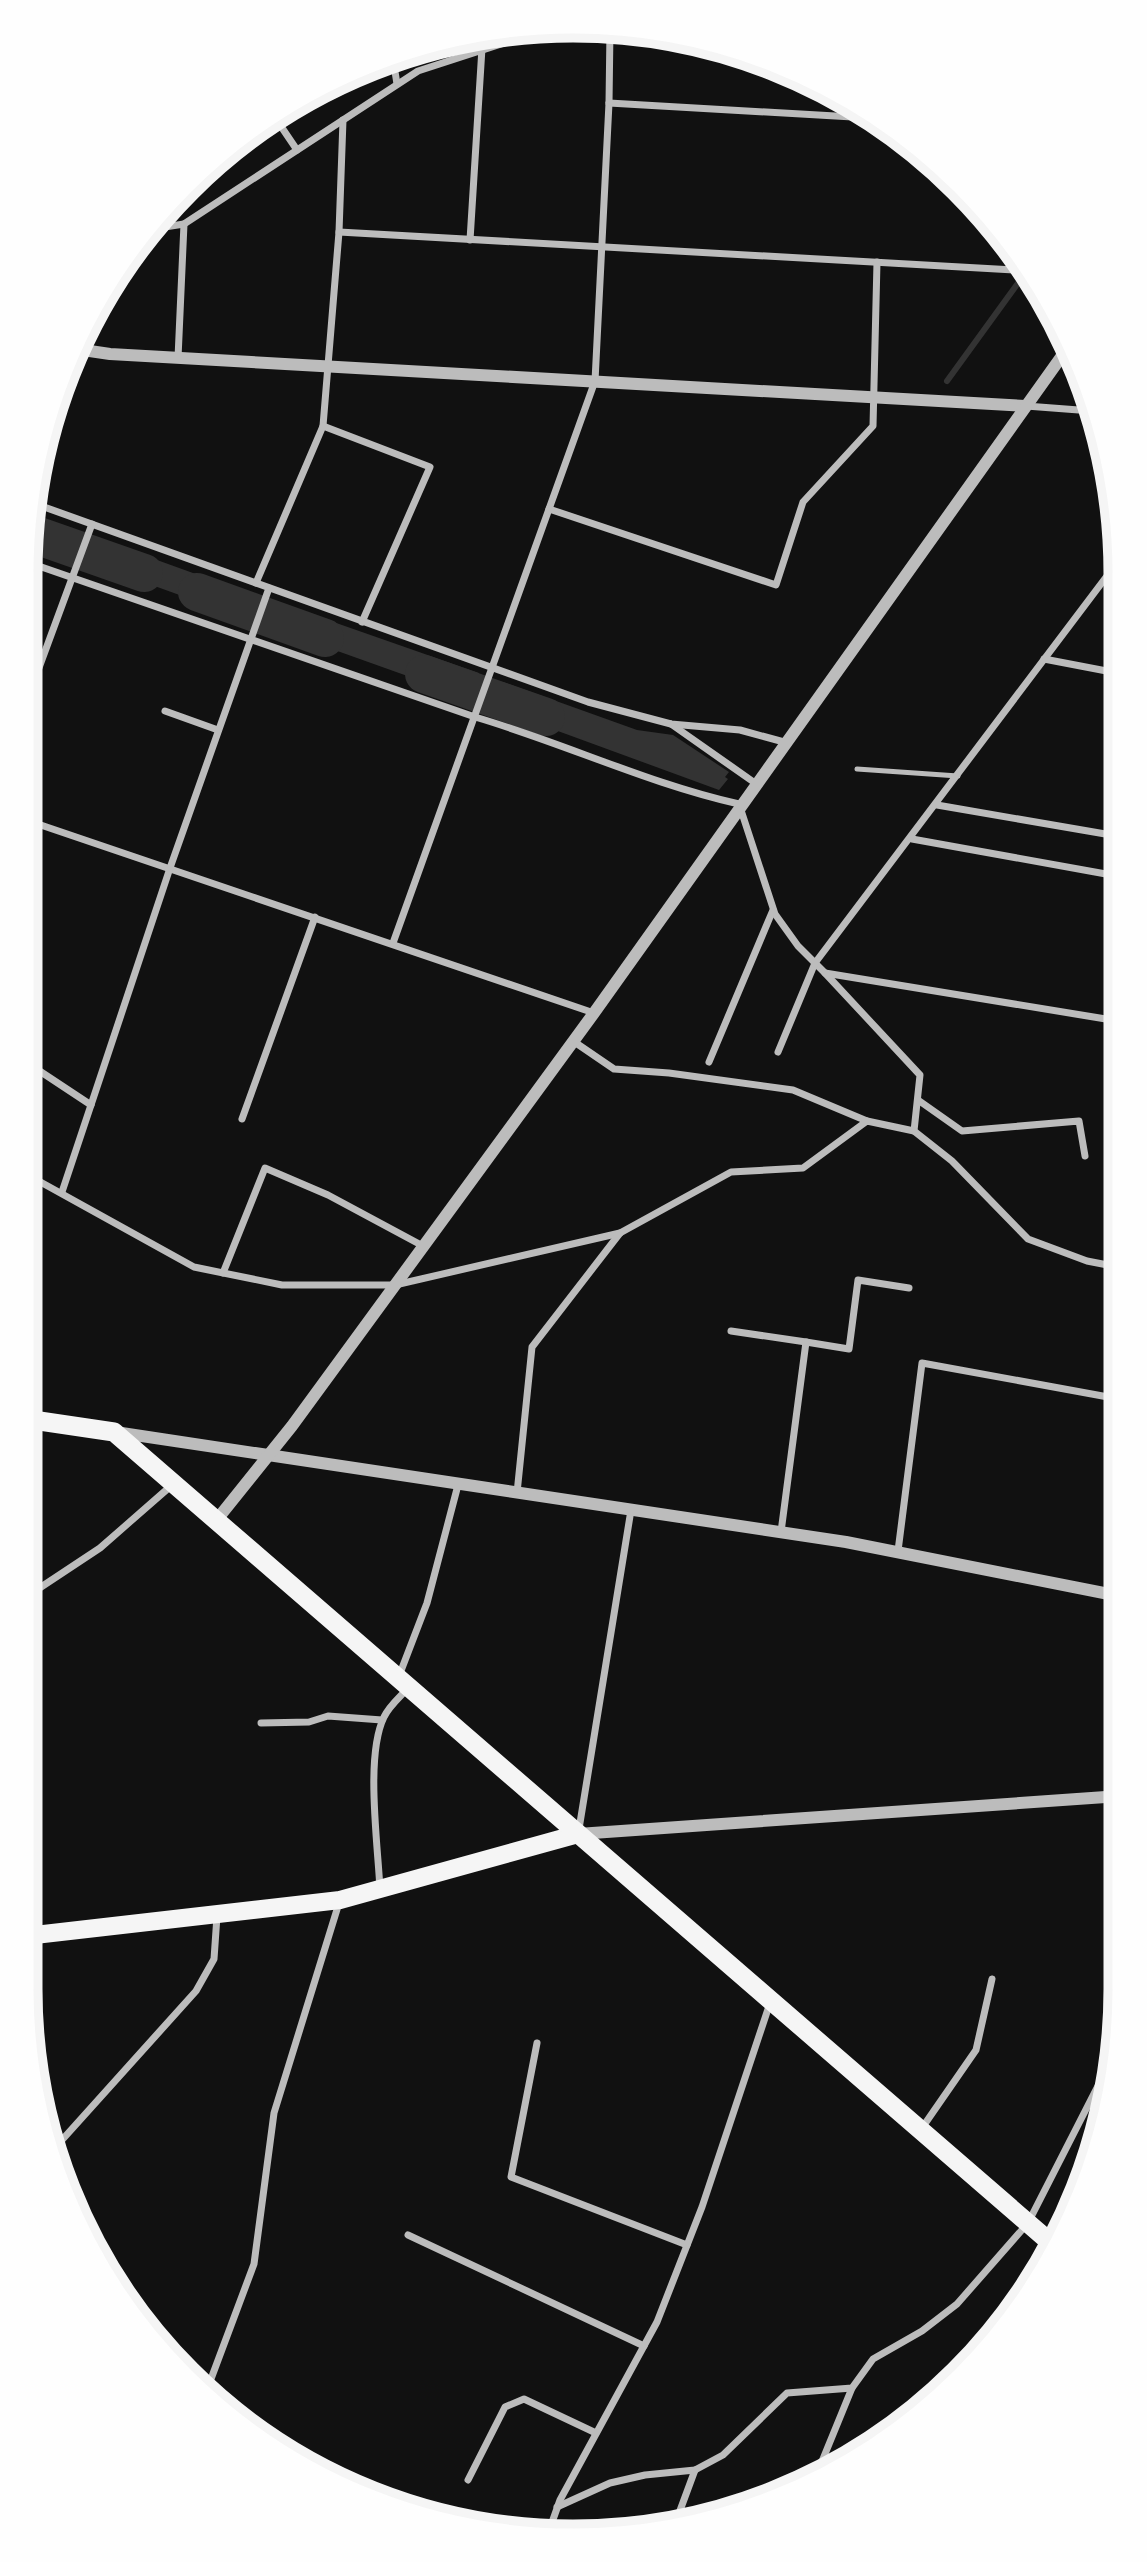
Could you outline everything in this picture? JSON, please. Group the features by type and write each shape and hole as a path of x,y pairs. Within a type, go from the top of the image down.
{"highway":[{"path":"38,1421 114,1432 172,1485 1046,2239"}],"main road":[{"path":"38,1935 340,1899 578,1834"}],"street":[{"path":"393,943 595,382 610,103 610,40"},
{"path":"167,226 184,223 418,71 492,45"},
{"path":"470,240 482,48"},
{"path":"395,70 397,84"},
{"path":"610,103 852,117"},
{"path":"256,583 323,426 339,232 343,120"},
{"path":"281,126 297,150"},
{"path":"178,358 184,223"},
{"path":"339,232 1014,270"},
{"path":"549,509 776,585 803,502 873,426 877,262"},
{"path":"88,350 178,358 1083,410"},
{"path":"215,1522 270,1455 594,1013 739,804 1062,356"},
{"path":"323,426 430,467 362,622"},
{"path":"43,506 362,622 491,672 671,724 740,730 784,742"},
{"path":"38,670 92,524"},
{"path":"38,566 475,718 534,734 652,779 739,804"},
{"path":"778,1052 815,963 914,836 1108,575"},
{"path":"62,1192 170,868 269,588"},
{"path":"1044,659 1108,671"},
{"path":"165,711 218,730"},
{"path":"671,724 755,783"},
{"path":"739,804 773,909 797,946 920,1075 914,1131"},
{"path":"934,808 1108,835"},
{"path":"38,824 594,1013"},
{"path":"914,836 1108,874"},
{"path":"709,1062 773,909"},
{"path":"242,1119 315,917"},
{"path":"825,973 1108,1019"},
{"path":"573,1041 614,1069 669,1073 793,1090 867,1121 914,1131 952,1161 1028,1239 1087,1261 1108,1265"},
{"path":"38,1070 91,1105"},
{"path":"918,1100 962,1131 1079,1121 1085,1156"},
{"path":"38,1180 194,1267 282,1285 395,1285 620,1233 731,1172 803,1168 867,1121"},
{"path":"223,1272 265,1168 328,1195 423,1246"},
{"path":"517,1493 532,1347 620,1233"},
{"path":"731,1331 849,1349 858,1280 909,1288"},
{"path":"781,1532 806,1342"},
{"path":"898,1551 922,1363 1108,1396"},
{"path":"114,1432 898,1551 1108,1594"},
{"path":"38,1589 100,1548 172,1485"},
{"path":"380,1890 374,1761 382,1720 403,1684 458,1485"},
{"path":"631,1510 578,1834 1108,1797"},
{"path":"261,1723 309,1722 328,1716 382,1720"},
{"path":"210,2381 254,2264 274,2113 340,1899"},
{"path":"61,2141 196,1991 214,1959 217,1915"},
{"path":"920,2132 976,2050 992,1979"},
{"path":"552,2523 557,2507 657,2322 687,2245 770,2002"},
{"path":"537,2043 511,2177 687,2245"},
{"path":"822,2462 852,2388 873,2359 922,2331 957,2304 1028,2223 1100,2082"},
{"path":"408,2235 644,2346"},
{"path":"557,2507 611,2483 645,2474 695,2470 723,2455 787,2393 852,2388"},
{"path":"468,2480 505,2407 524,2399 596,2433"},
{"path":"679,2513 695,2470"}],"lane":[{"path":"857,769 958,776"}],"shaded area":[{"path":"42,519 77,532 68,557 40,548"},
{"path":"99,539 251,594 243,618 91,563"},
{"path":"282,604 479,673 469,698 273,628"},
{"path":"503,682 637,730 673,735 729,772 725,777 728,779 719,790 495,708"}],"waterway":[{"path":"947,381 1020,280"},
{"path":"40,537 144,573"},
{"path":"197,592 325,638"},
{"path":"424,674 546,717"}]}
